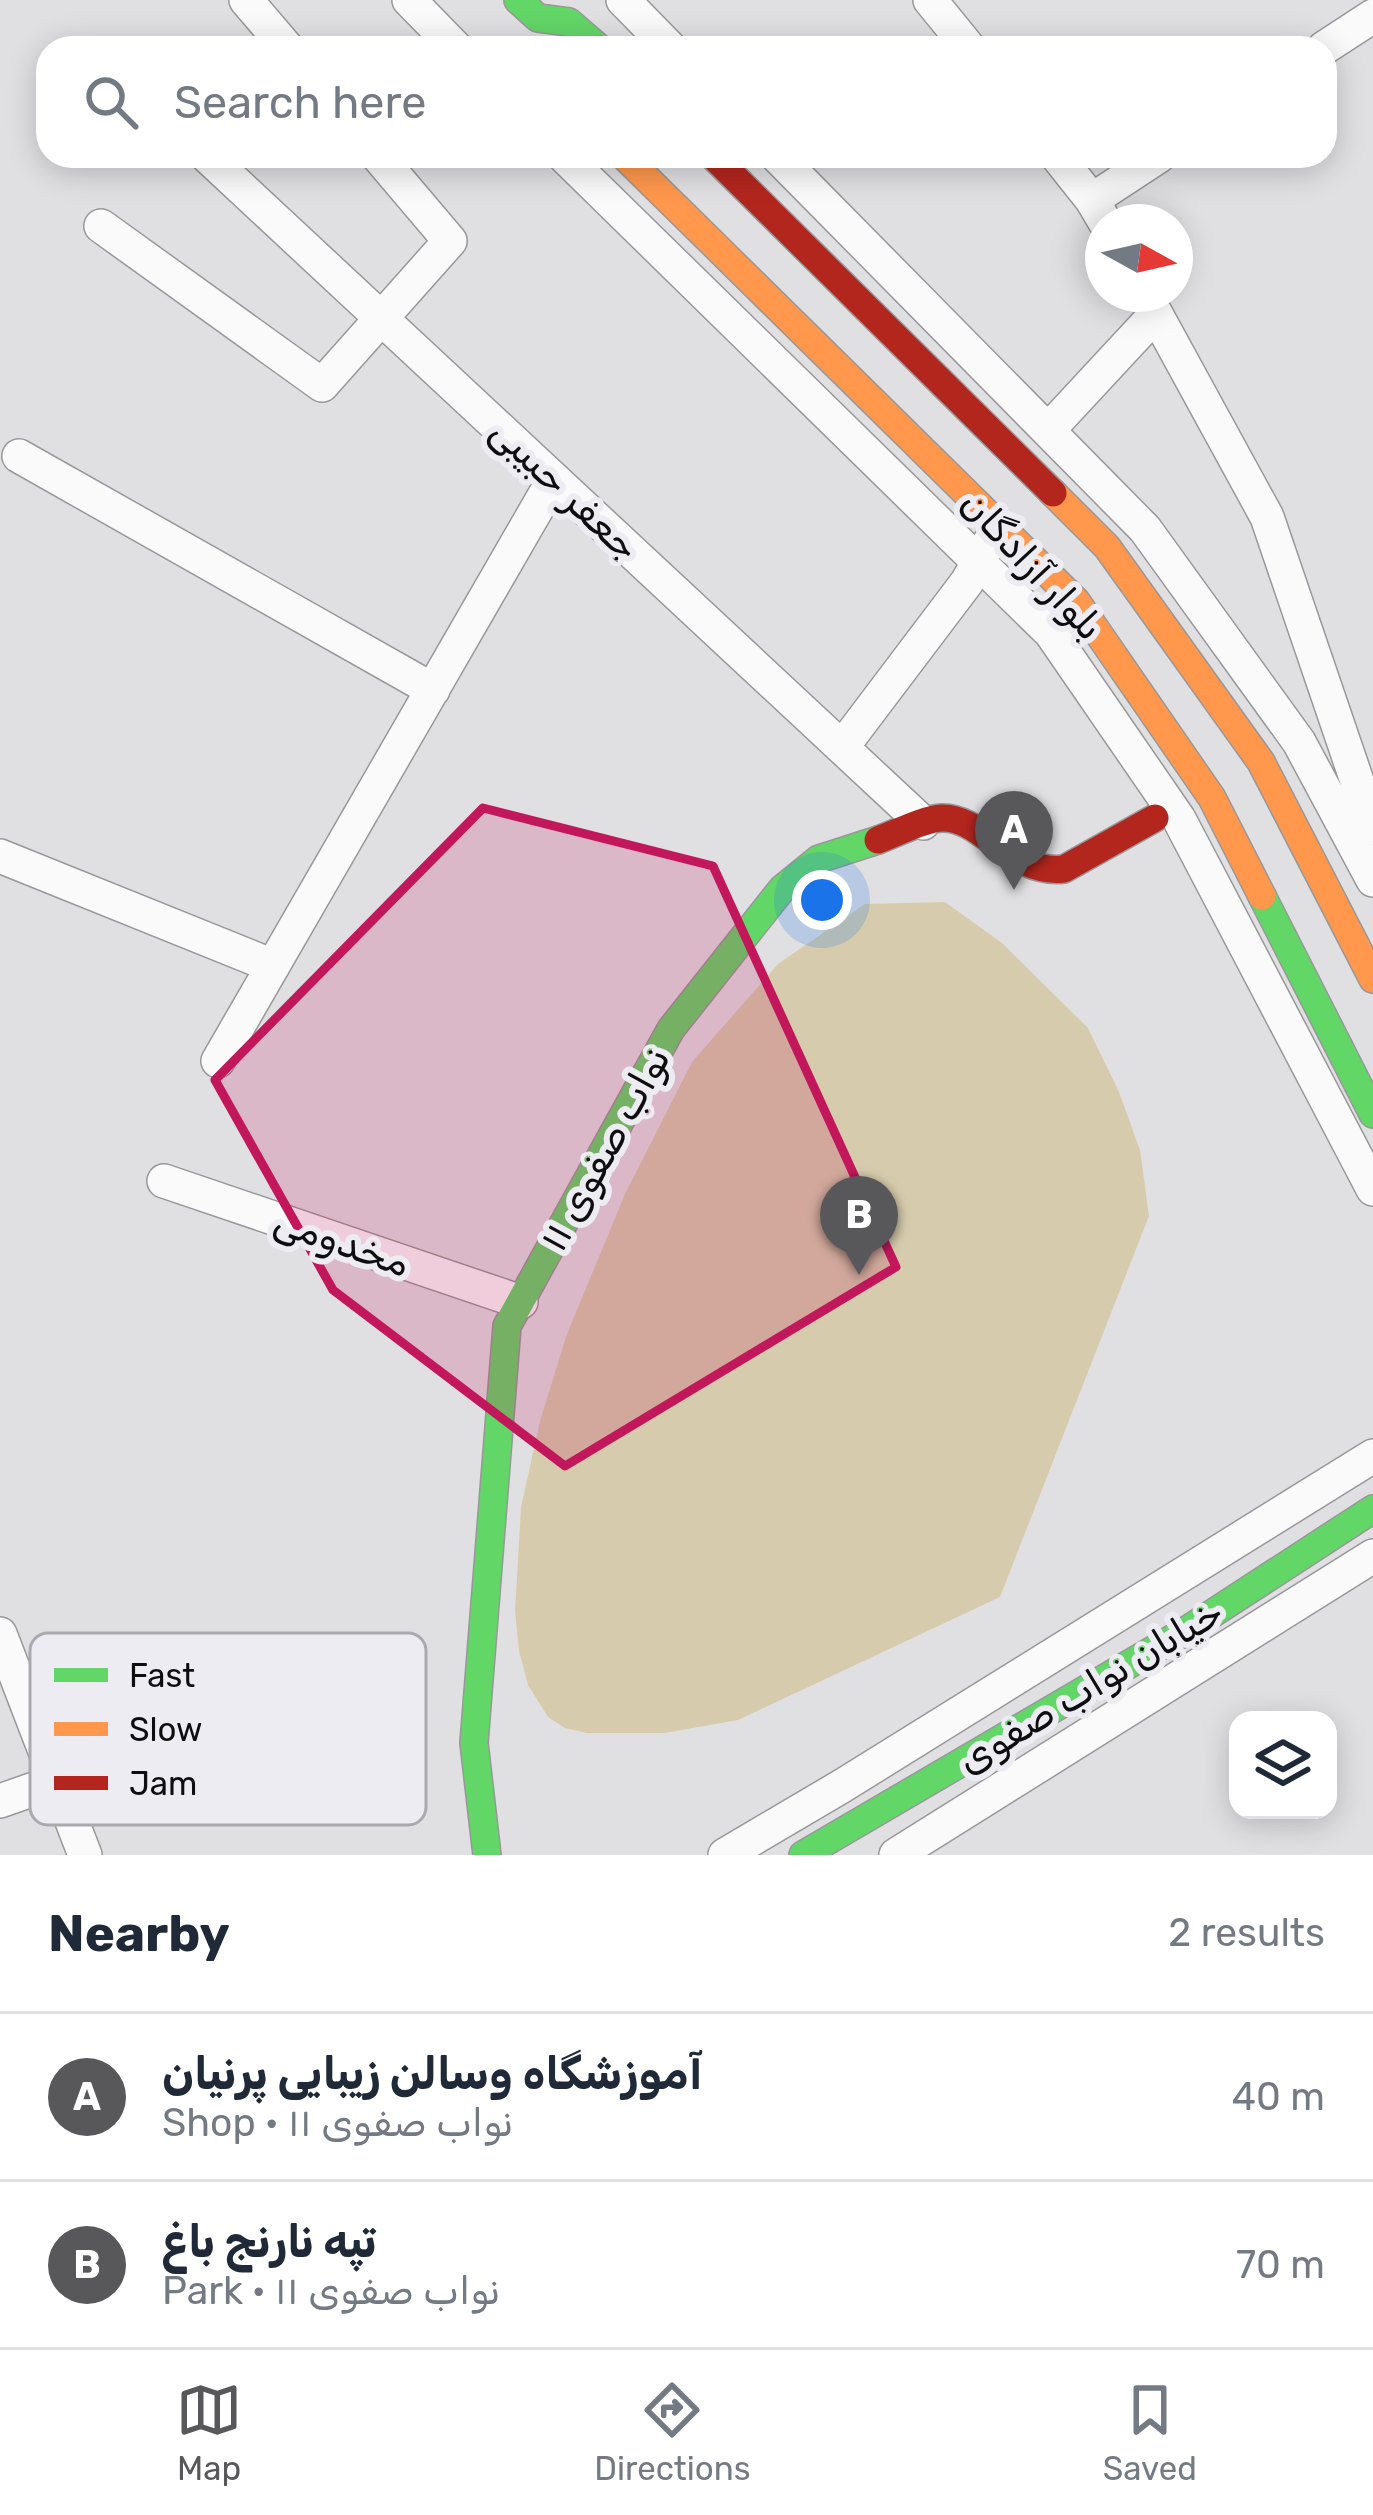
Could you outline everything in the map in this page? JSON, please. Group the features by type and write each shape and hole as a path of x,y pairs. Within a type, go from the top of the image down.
{"main road":[{"path":"528,9 569,22 585,36"},
{"name":"بلوار آزادگان","path":"636,168 1076,601 1211,798 1373,1114"},
{"name":"بلوار آزادگان","path":"725,168 1107,548 1262,762 1373,980"},
{"path":"922,823 944,818 1029,866 1047,871 1064,869 1155,818"},
{"name":"نواب صفوی ۱۱","path":"487,1855 473,1744 507,1326 671,1029 782,889 819,860 922,823"},
{"name":"خیابان نواب صفوی","path":"803,1855 864,1840 1373,1509"}],"street":[{"path":"246,0 277,36"},
{"path":"410,0 444,36"},
{"path":"622,0 658,36"},
{"path":"936,2 960,36"},
{"path":"1337,40 1373,16"},
{"name":"جعفر حبیبی","path":"220,168 922,823"},
{"path":"101,226 322,385 450,241 388,168"},
{"path":"576,168 1051,633 1179,820 1373,1189"},
{"path":"789,168 1145,530 1299,742 1373,880"},
{"path":"1066,168 1093,204"},
{"path":"1106,204 1146,168"},
{"path":"1052,426 1144,312"},
{"path":"1154,312 1267,518 1373,828"},
{"path":"19,456 433,690"},
{"path":"218,1061 554,479"},
{"path":"843,746 978,562 999,525"},
{"path":"0,856 273,966"},
{"name":"مخدومی","path":"164,1181 521,1302"},
{"path":"725,1855 1373,1456"},
{"path":"896,1855 1373,1556"},
{"path":"0,1634 30,1716"},
{"path":"0,1801 30,1790"},
{"path":"72,1825 85,1855"}],"highlighted area":[{"path":"483,808 713,866 896,1267 565,1466 333,1290 215,1080"}],"shaded area":[{"path":"945,902 1002,943 1088,1028 1140,1150 1149,1216 1000,1597 738,1720 665,1733 587,1733 565,1728 548,1717 528,1685 519,1651 515,1611 521,1507 540,1421 567,1334 625,1194 692,1062 778,964 865,904"}],"traffic: fast":[{"path":"518,0 538,18 569,22 585,36"},
{"path":"487,1855 474,1743 507,1326 671,1029 782,889 819,859 878,840"},
{"path":"1262,896 1373,1114"},
{"path":"803,1855 1184,1632 1373,1509"}],"traffic: slow":[{"path":"636,168 1076,601 1212,798 1262,896"},
{"path":"1053,493 1107,547 1261,762 1373,979"}],"traffic: jam":[{"path":"725,168 1053,493"},
{"path":"878,840 927,821 957,820 1028,863 1064,869 1155,818"}],"place":[{"name":"آموزشگاه وسالن زیبایی پرنیان","path":"1014,890"},
{"name":"تپه نارنج باغ","path":"859,1275"}]}
